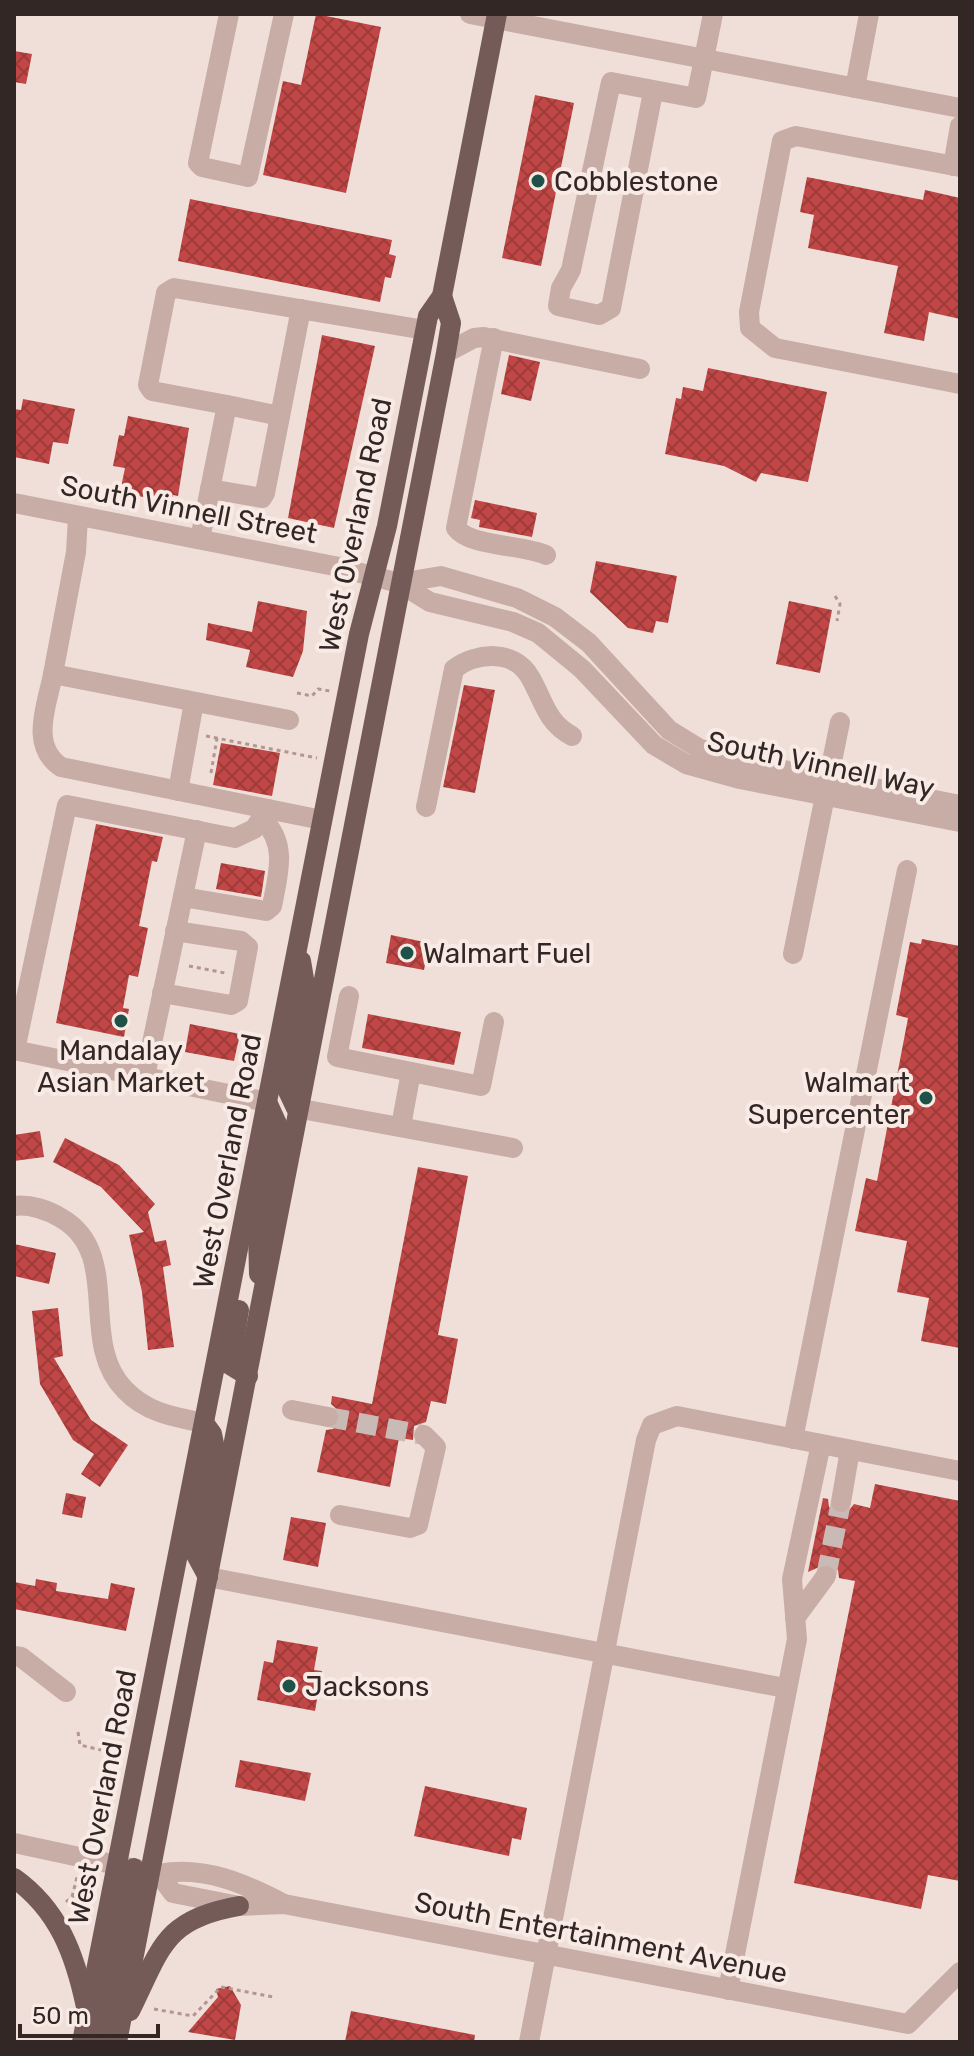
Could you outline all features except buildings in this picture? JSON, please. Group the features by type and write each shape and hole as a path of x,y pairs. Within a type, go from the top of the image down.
{"main road":[{"name":"West Overland Road","path":"118,2037 139,1869 204,1423 359,634 375,577 428,316 442,296 497,17"},
{"name":"West Overland Road","path":"82,2042 88,2015 139,1869 208,1577 259,1322 296,1108 446,353 451,323 442,296"},
{"path":"296,1108 285,1085 305,985 298,943"},
{"path":"259,1322 258,1231 278,1126 267,1102"},
{"path":"241,1228 242,1294 230,1365 248,1376"},
{"path":"204,1423 212,1434 215,1449 194,1551 208,1577"},
{"path":"98,2042 139,1869"},
{"path":"14,1878 52,1915 66,1937 77,1964 88,2015"},
{"path":"118,2037 167,1938 187,1920 206,1912 239,1906"}],"street":[{"path":"229,14 198,163 202,167 248,177 284,14"},
{"path":"470,14 960,108"},
{"path":"653,92 611,308 599,315 558,306 561,288 571,270 611,82 696,98 713,14"},
{"path":"855,88 869,14"},
{"path":"960,126 956,166 796,136 782,141 749,312 750,328 775,348 960,384"},
{"path":"280,416 152,391 148,385 166,293 174,288 425,330"},
{"path":"210,489 262,498 301,309"},
{"path":"446,353 474,338 494,338 640,369"},
{"path":"494,338 455,519 461,534 546,555"},
{"path":"200,539 227,405"},
{"name":"South Vinnell Street","path":"14,503 200,539 399,583"},
{"path":"78,517 76,552 41,734 47,758 61,767 178,791 265,815 322,820"},
{"name":"South Vinnell Way","path":"399,583 433,575 517,598 555,617 579,635 669,730 700,749 960,822"},
{"path":"426,807 454,669 467,659 482,654 497,656 529,674 548,718 572,736"},
{"path":"53,674 289,720"},
{"path":"178,791 194,702"},
{"path":"793,954 840,722"},
{"name":"South Vinnell Way","path":"827,787 960,805"},
{"path":"265,815 235,838 67,805 15,1050 267,1102"},
{"path":"183,897 266,911 272,906 281,862 274,831 265,815"},
{"path":"145,1076 197,830"},
{"path":"793,1439 907,870"},
{"path":"162,993 231,1005 238,1001 248,947 241,941 175,931"},
{"path":"349,996 337,1057 481,1086 494,1022"},
{"path":"401,1126 411,1072"},
{"path":"296,1108 513,1148"},
{"path":"14,1206 50,1211 76,1226 92,1251 104,1351 124,1389 157,1413 204,1423"},
{"path":"292,1410 328,1417"},
{"path":"529,2042 646,1440 652,1425 677,1416 960,1471"},
{"path":"340,1515 410,1528 421,1522 436,1447 424,1435"},
{"path":"728,1990 797,1639 792,1579 821,1444"},
{"path":"841,1502 850,1450"},
{"path":"795,1618 826,1576"},
{"path":"208,1577 785,1688"},
{"path":"14,1656 21,1657 66,1692"},
{"name":"South Entertainment Avenue","path":"14,1843 139,1869 178,1870 242,1882 284,1904"},
{"name":"South Entertainment Avenue","path":"139,1869 173,1893 239,1906 284,1904 908,2024 960,1972"}],"path":[{"path":"835,596 840,604 837,621"},
{"path":"297,693 312,696 318,689 333,691"},
{"path":"198,735 320,759"},
{"path":"211,773 217,738"},
{"path":"180,964 236,975"},
{"path":"78,1732 80,1745 101,1750"},
{"path":"78,1870 72,1897 97,1902"},
{"path":"154,2009 193,2016 221,1987 273,1997"}],"tunnel":[{"path":"328,1417 424,1435"},
{"path":"826,1576 841,1502"}],"place":[{"name":"Cobblestone","path":"538,181"},
{"name":"Walmart Fuel","path":"407,953"},
{"name":"Mandalay Asian Market","path":"121,1021"},
{"name":"Walmart Supercenter","path":"926,1098"},
{"name":"Jacksons","path":"289,1686"}]}
